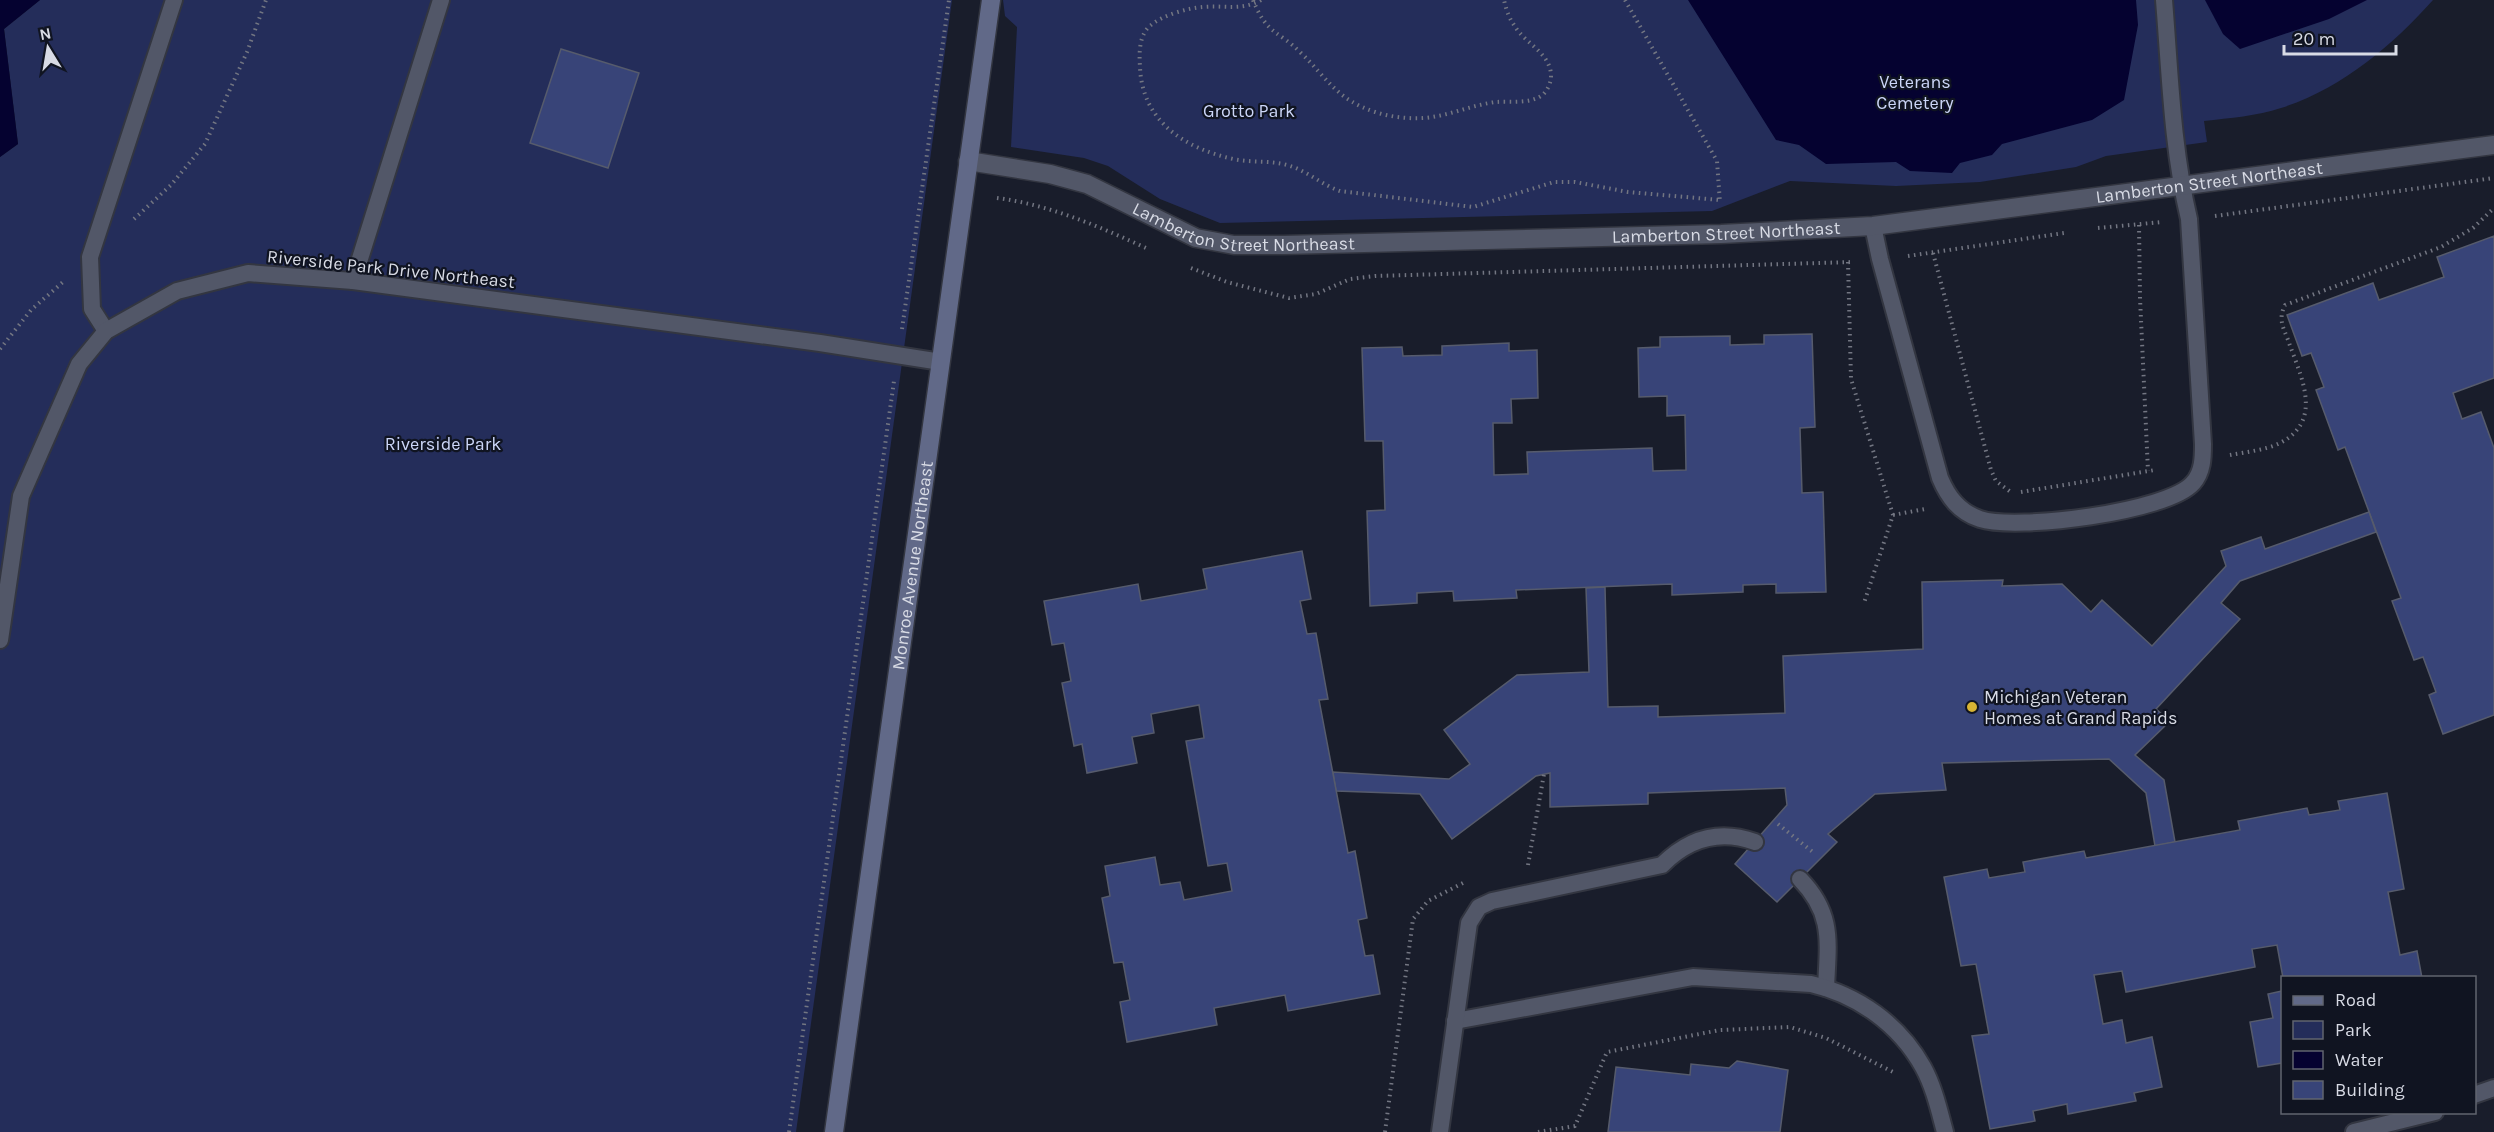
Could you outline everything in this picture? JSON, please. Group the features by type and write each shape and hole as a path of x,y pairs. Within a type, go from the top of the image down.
{"main road":[{"name":"Monroe Avenue Northeast","path":"834,1132 991,0"}],"street":[{"name":"Lamberton Street Northeast","path":"968,161 1050,174 1087,184 1122,199 1187,234 1234,245 1721,234 1873,226 2494,145"}],"lane":[{"path":"106,331 92,309 90,257 174,0"},
{"path":"353,281 441,0"},
{"path":"1873,226 1940,478 1947,494 1959,507 1979,519 1996,523 2021,522 2093,515 2162,501 2185,490 2199,474 2203,444 2189,219 2181,187 2164,0"},
{"name":"Riverside Park Drive Northeast","path":"0,640 21,496 79,364 106,331 177,291 248,273 353,281 941,362"},
{"path":"1440,1132 1469,923 1474,913 1485,903 1662,865 1675,851 1699,839 1728,836 1755,842"},
{"path":"1800,879 1816,895 1826,924 1826,988"},
{"path":"1455,1021 1693,977 1811,984 1865,1005 1899,1034 1923,1068 1934,1093 1946,1132"},
{"path":"2476,1095 2494,1088"},
{"path":"2354,1132 2431,1114"}],"path":[{"path":"131,221 171,185 205,144 247,52 266,0"},
{"path":"789,1132 949,0"},
{"path":"1262,0 1233,9 1202,7 1160,19 1149,26 1142,38 1140,65 1144,94 1152,113 1167,129 1187,143 1208,152 1235,159 1266,160 1289,165 1324,186 1340,191 1473,207 1554,182 1575,182 1628,192 1720,201"},
{"path":"1254,2 1265,24 1278,36 1291,43 1342,97 1373,112 1406,118 1433,117 1484,104 1528,100 1540,96 1548,88 1551,76 1548,65 1515,27 1504,0"},
{"path":"1625,0 1717,161 1721,234"},
{"path":"2189,219 2494,178"},
{"path":"2139,225 2148,471"},
{"path":"1933,253 1991,470 1996,481 2012,494"},
{"path":"0,349 31,310 90,257"},
{"path":"1848,262 1851,379 1893,515 1864,603"},
{"path":"1523,894 1544,774"},
{"path":"1773,821 1821,858"},
{"path":"1538,1132 1575,1125 1606,1052 1720,1030 1790,1027 1826,1038 1934,1093"}],"green space":[{"name":"Riverside Park","path":"40,0 952,0 796,1132 0,1132 0,157 18,144 4,29"},
{"path":"1003,0 2433,0 2400,34 2364,64 2345,78 2303,100 2262,113 2204,121 2207,142 2106,156 2076,167 1980,182 1896,186 1790,181 1712,211 1220,223 1160,199 1108,166 1084,158 1011,147 1017,27 1005,16"}],"water":[{"path":"0,0 40,0 4,29 18,144 0,157"},
{"path":"1688,0 2136,0 2138,25 2124,100 2092,120 2002,144 1992,155 1960,163 1952,173 1910,171 1896,162 1826,164 1799,145 1776,140"},
{"path":"2205,0 2367,0 2329,19 2240,49 2223,34"}],"building":[{"path":"561,49 639,73 608,168 530,143"},
{"path":"2494,236 2494,378 2453,393 2462,419 2481,412 2494,448 2494,715 2443,734 2429,695 2436,692 2423,657 2414,660 2392,601 2401,598 2345,447 2338,450 2316,390 2324,387 2311,353 2302,356 2287,315 2373,283 2379,300 2444,277 2437,257"},
{"path":"1812,334 1815,427 1800,428 1802,493 1823,492 1826,592 1776,593 1776,584 1743,585 1743,592 1672,595 1672,584 1516,590 1517,598 1454,601 1453,591 1417,593 1417,603 1370,606 1367,511 1385,510 1383,441 1365,441 1362,348 1402,347 1403,356 1442,355 1442,346 1509,343 1509,351 1537,350 1538,398 1511,399 1512,423 1493,423 1494,475 1528,474 1527,452 1652,448 1653,471 1686,470 1685,415 1667,416 1667,396 1639,397 1638,348 1660,347 1660,337 1730,336 1730,345 1764,344 1764,335"},
{"name":"Michigan Veteran Homes at Grand Rapids","path":"2369,512 2376,532 2240,581 2221,603 2240,619 2156,709 2170,721 2135,755 2164,780 2175,842 2155,846 2146,793 2109,759 1942,763 1946,790 1875,794 1828,834 1837,842 1777,902 1735,864 1787,805 1785,788 1648,793 1648,804 1550,807 1550,773 1536,776 1452,839 1420,794 1336,791 1333,772 1449,779 1470,764 1444,730 1517,675 1589,672 1586,588 1605,587 1608,707 1658,706 1658,717 1785,713 1783,656 1923,649 1922,582 2003,580 2002,586 2062,584 2091,612 2102,600 2152,646 2226,566 2221,551 2261,537 2265,549"},
{"path":"1302,551 1311,599 1300,601 1307,634 1316,633 1328,699 1319,700 1348,853 1355,851 1367,918 1358,920 1365,956 1373,955 1380,994 1288,1011 1285,995 1214,1008 1217,1025 1127,1042 1120,1002 1130,1000 1123,962 1114,963 1102,898 1110,896 1105,866 1155,857 1160,885 1180,882 1184,900 1232,891 1227,863 1208,866 1186,741 1204,738 1199,705 1151,714 1154,733 1132,737 1137,763 1087,773 1082,744 1074,746 1062,683 1071,681 1064,643 1052,645 1044,601 1138,584 1141,601 1207,589 1203,569"},
{"path":"2387,793 2404,889 2388,892 2400,955 2417,951 2422,976 2283,976 2277,945 2252,949 2255,967 2126,992 2122,971 2094,975 2103,1024 2122,1020 2126,1043 2152,1037 2162,1087 2134,1093 2136,1101 2068,1114 2067,1104 2033,1111 2035,1121 1990,1129 1972,1036 1989,1034 1976,964 1961,966 1944,877 1987,869 1989,878 2025,872 2023,862 2084,851 2086,858 2240,830 2238,821 2307,808 2309,815 2340,810 2338,801"},
{"path":"2281,991 2281,1063 2258,1067 2250,1022 2273,1018 2268,994"},
{"path":"1737,1061 1788,1070 1780,1132 1608,1132 1616,1067 1690,1075 1691,1064 1729,1068"}],"place":[{"name":"Michigan Veteran Homes at Grand Rapids","path":"1972,707"}],"park label":[{"name":"Veterans Cemetery","path":"1915,92"},
{"name":"Grotto Park","path":"1249,111"}]}
